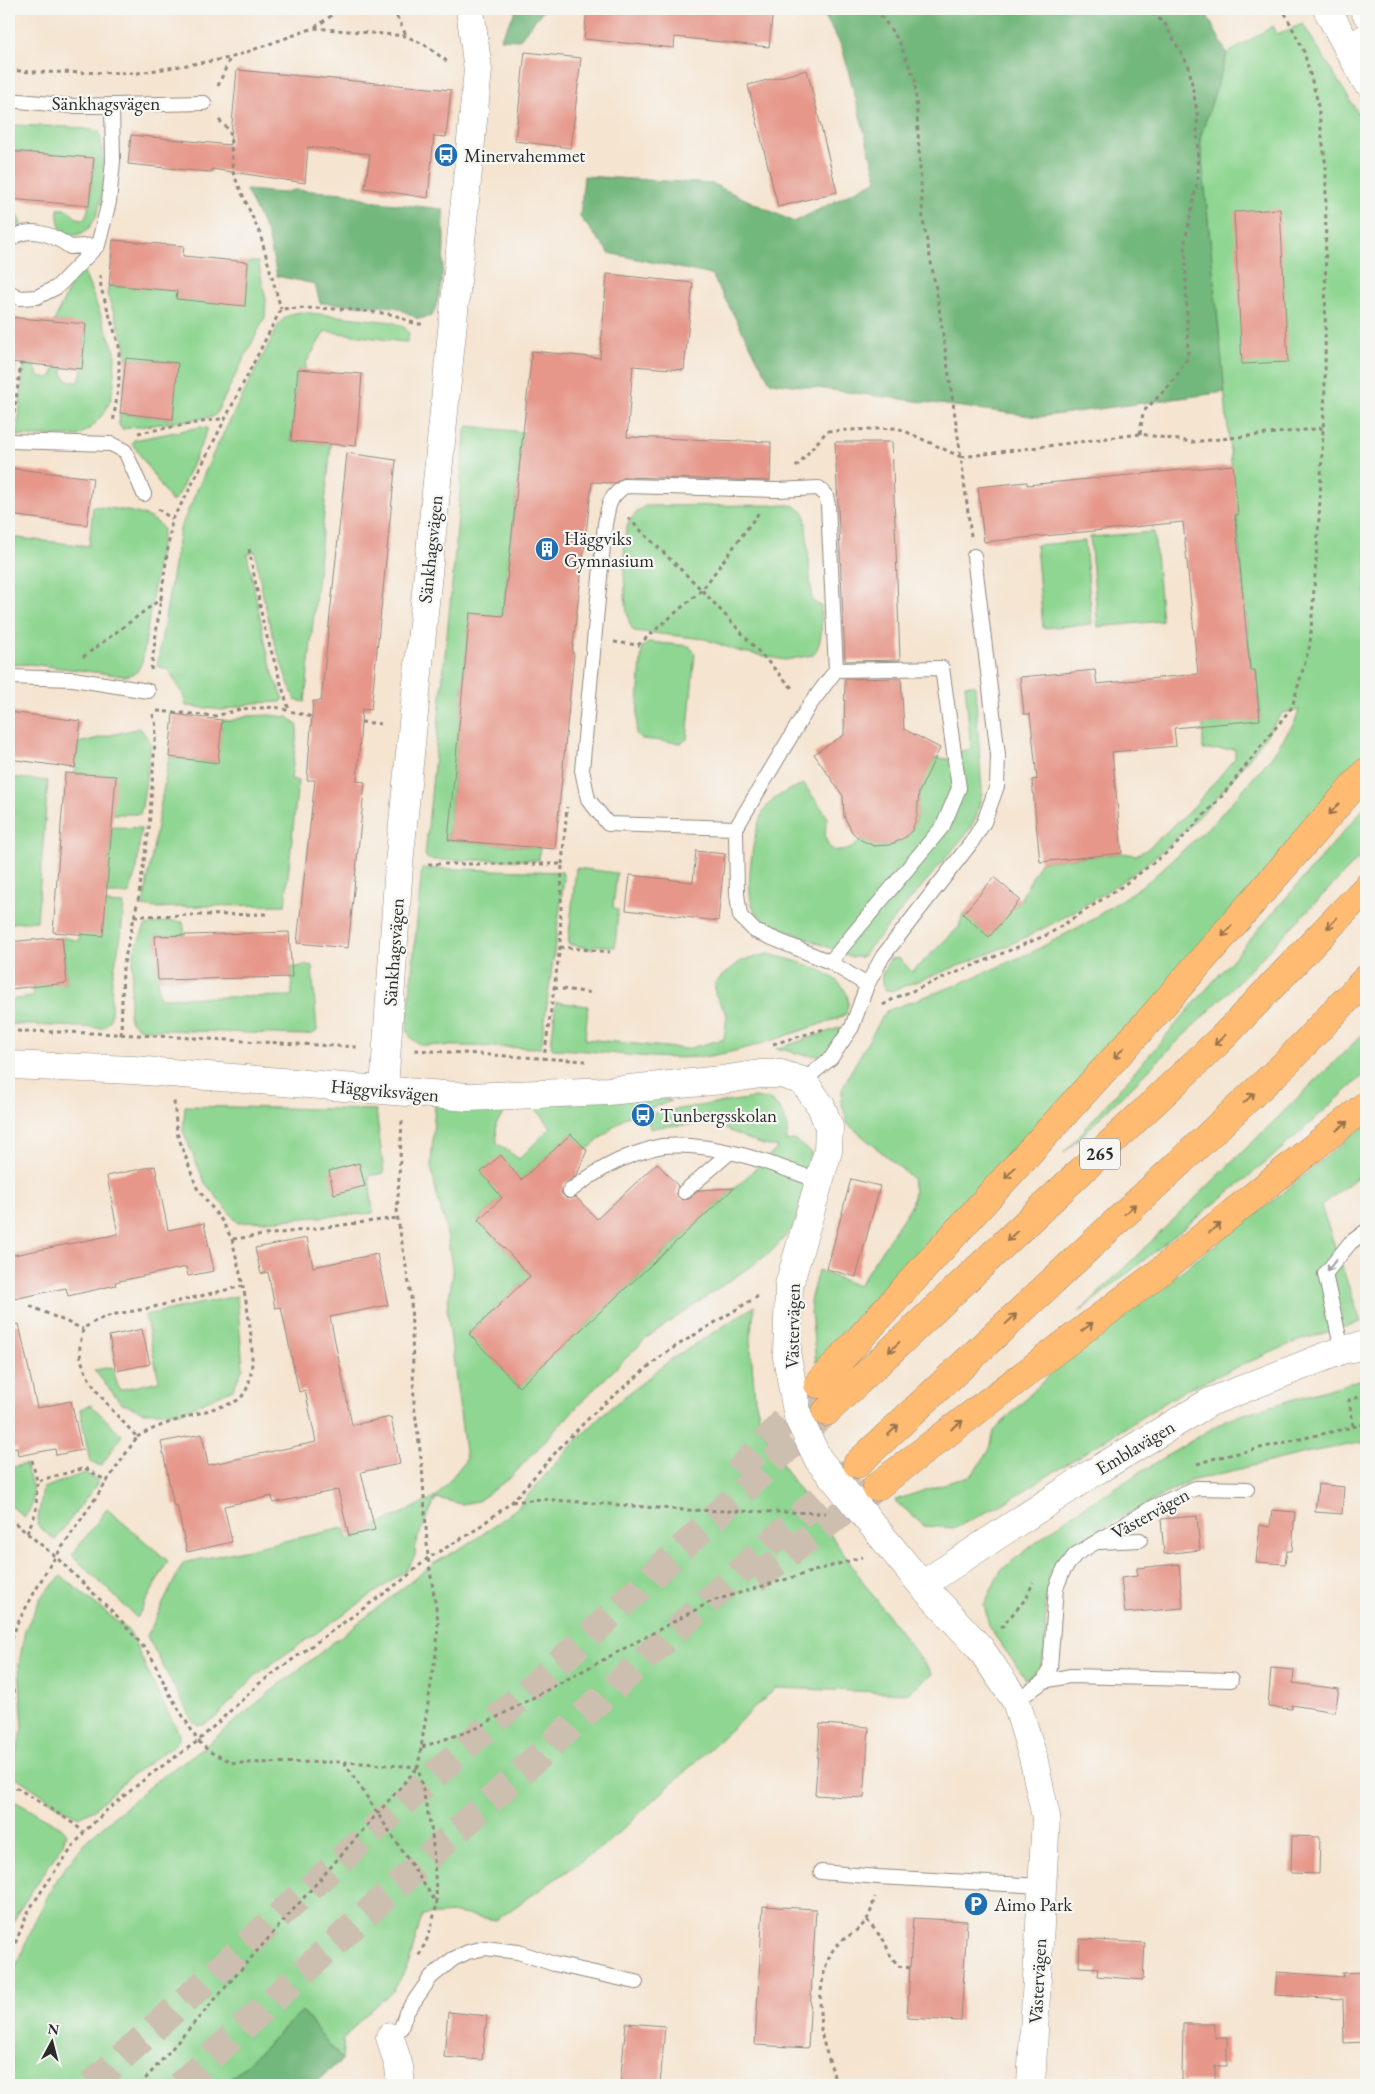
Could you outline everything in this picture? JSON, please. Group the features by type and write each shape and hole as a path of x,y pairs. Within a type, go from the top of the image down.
{"highway":[{"path":"818,1384 1154,1015 1366,772"},
{"name":"265","path":"826,1412 1223,1038 1366,888"},
{"path":"857,1464 1286,1063 1366,979"},
{"path":"876,1487 1157,1274 1366,1105"}],"street":[{"name":"Sänkhagsvägen","path":"384,1090 399,864 478,70 470,9"},
{"path":"1327,9 1357,44 1366,81"},
{"path":"1364,9 1366,13"},
{"name":"Häggviksvägen","path":"9,1065 142,1071 477,1096 608,1091 722,1080 760,1074 781,1074 803,1081"},
{"name":"Västervägen","path":"803,1081 821,1106 829,1128 828,1151 790,1285 787,1357 798,1417 818,1459 922,1585 980,1648 1016,1702 1033,1756 1046,1817 1031,2085"},
{"name":"Emblavägen","path":"922,1585 1094,1472 1210,1402 1354,1348"},
{"path":"390,2037 399,2067 401,2085"}],"lane":[{"name":"Sänkhagsvägen","path":"9,100 72,106 204,103"},
{"path":"9,292 20,298 37,297 57,287 98,245 110,202 113,161 112,105"},
{"path":"9,241 14,236 37,232 60,240 70,247 98,245"},
{"path":"9,441 111,444 125,451 144,494"},
{"path":"736,828 608,824 588,799 582,770 605,524 610,500 614,494 625,486 777,490 819,488 826,496 836,670 809,706 736,828 737,894 740,916 755,930 830,962 867,984"},
{"path":"803,1081 831,1058 852,1027 867,984 883,956 971,843 984,822 997,786 998,755 974,556"},
{"path":"830,962 943,826 959,788 942,668 836,670"},
{"path":"9,677 73,679 148,691"},
{"path":"570,1191 591,1175 622,1158 661,1146 705,1148 729,1152 820,1181"},
{"path":"684,1192 729,1152"},
{"path":"1354,1348 1325,1274 1350,1243 1366,1231"},
{"name":"Västervägen","path":"1044,1681 1050,1668 1056,1588 1063,1571 1075,1555 1154,1507 1196,1488 1247,1489"},
{"path":"1097,1542 1140,1540"},
{"path":"1016,1702 1044,1681 1070,1676 1231,1680"},
{"path":"821,1872 1042,1886"},
{"path":"390,2037 401,2028 406,2013 431,1977 453,1959 468,1952 485,1948 518,1952 554,1964 636,1982"}],"path":[{"path":"9,70 138,73 230,58 314,28 341,9"},
{"path":"393,9 406,36"},
{"path":"876,9 900,42 915,80 923,220 937,294 974,556"},
{"path":"1140,434 1143,412 1172,383 1188,357 1185,241 1198,178 1197,112 1189,67 1165,24 1147,9"},
{"path":"771,1045 856,1018 895,998 1049,934 1121,887 1172,848 1222,796 1292,707 1310,645 1324,428 1326,388 1326,167 1317,99 1304,52 1283,9"},
{"path":"314,28 406,36 425,45 449,63 478,70"},
{"path":"121,1035 123,967 149,829 156,726 148,691 172,519 185,498 281,308 260,234 233,173 230,132 204,103 221,83 230,58"},
{"path":"98,245 101,288 119,346 118,382 111,444"},
{"path":"281,308 309,308 391,314 415,325 453,322"},
{"path":"9,441 21,363"},
{"path":"111,444 129,434 214,422 226,418"},
{"path":"961,457 1140,434 1192,442 1324,428"},
{"path":"610,500 702,590 809,706"},
{"path":"250,549 264,627 286,693 289,710"},
{"path":"54,679 162,598"},
{"path":"152,711 216,716 241,709 275,707 312,717"},
{"path":"544,1058 560,947 562,864 567,805"},
{"path":"399,864 562,864"},
{"path":"134,916 268,914"},
{"path":"560,947 610,952"},
{"path":"554,988 594,993"},
{"path":"9,1646 18,1622 48,1568 57,1558 137,1437 239,1399 246,1390 251,1375 251,1334 244,1286 232,1239 222,1221 197,1188 177,1133 173,1098"},
{"path":"402,1118 398,1218 411,1296 414,1404 422,1466 428,1558 438,1620 437,1646 418,1767 432,1834 437,1904 429,1935 417,1961"},
{"path":"232,1239 398,1218"},
{"path":"137,1437 86,1374 80,1352 83,1329 95,1320 113,1313 145,1309 244,1286"},
{"path":"9,1958 29,1910 84,1832 107,1810 151,1774 198,1741 260,1683 404,1579 428,1558 471,1532 512,1502 564,1443 599,1408 665,1353 765,1292"},
{"path":"30,1306 83,1329"},
{"path":"1353,1426 1349,1400 1366,1395"},
{"path":"27,1533 36,1512 37,1481 32,1460"},
{"path":"37,1481 85,1468 108,1482"},
{"path":"512,1502 541,1499 685,1510 826,1513"},
{"path":"9,1518 57,1558 119,1618 151,1656 169,1693 198,1741 210,1752 234,1762 344,1762 418,1767"},
{"path":"422,1747 475,1729 712,1601 871,1554"},
{"path":"9,1674 14,1694 9,1743"},
{"path":"344,1762 437,1904"},
{"path":"140,2085 418,1767"},
{"path":"9,1783 70,1821 84,1832"},
{"path":"835,2085 834,2071 824,2044 821,2027 821,1996 824,1973 827,1959 835,1947 867,1920 876,1891 878,1877"},
{"path":"867,1920 885,1942 889,1953 898,1966 910,1968"}],"green space":[{"path":"517,9 544,9 519,40 500,39"},
{"path":"821,9 1204,9 1227,54 1200,138 1225,392 1039,417 770,382 712,275 609,253 580,217 584,176 713,184 794,222 877,180 842,47"},
{"path":"1303,24 1366,126 1366,753 1154,1015 816,1363 810,1301 818,1270 858,1286 911,1206 914,1192 912,1178 848,1124 841,1101 842,1090 851,1071 886,1011 959,984 1034,951 1090,921 1150,880 1213,823 1269,760 1296,720 1299,710 1282,713 1237,774 1190,826 1130,876 1064,917 987,955 891,991 886,990 882,985 882,974 890,959 899,958 912,972 959,927 963,914 989,936 1020,900 1040,862 1122,853 1136,855 1146,850 1190,811 1235,758 1235,749 1203,750 1203,725 1260,719 1256,670 1251,670 1200,138 1227,54 1273,26 1277,34"},
{"path":"9,125 71,127 99,131 103,160 103,178 97,214 89,227 78,234 63,234 60,228 58,209 70,212 76,218 85,219 89,206 94,159 9,151"},
{"path":"246,190 282,193 295,190 345,193 377,202 443,209 444,249 442,278 432,316 418,319 396,307 320,303 315,284 277,276 268,235"},
{"path":"9,204 13,205 21,224 9,230"},
{"path":"248,262 258,262 266,300 265,317 216,414 213,417 122,429 119,425 120,413 173,419 177,363 126,358 125,343 107,294 109,285 177,291 177,299 244,305"},
{"path":"84,272 115,352 114,383 111,399 104,413 91,428 78,436 17,436 24,364 35,365 38,376 49,378 53,375 55,367 62,367 64,377 69,381 79,382 86,325 54,321 75,276"},
{"path":"300,312 392,322 404,327 409,333 407,342 403,342 325,331 306,363 305,370 298,369 291,441 331,444 305,702 295,700 281,664 266,608 255,551 247,554 267,651 274,677 284,699 281,702 253,703 223,710 186,706 183,695 168,669 157,666 180,529 212,456 279,324 288,316"},
{"path":"9,362 16,363 9,422"},
{"path":"468,426 523,432 503,616 470,613 448,840 540,848 539,860 434,860 428,859 425,856 465,432"},
{"path":"201,427 207,428 207,431 179,494 174,501 171,501 132,443 134,440"},
{"path":"789,505 795,506 805,514 812,601 821,606 820,638 817,650 813,655 785,660 738,651 705,639 634,631 630,624 625,599 625,539 627,526 631,519 645,506"},
{"path":"93,506 143,515 159,524 163,530 142,663 136,673 125,676 30,664 9,665 9,537 89,546"},
{"path":"1154,532 1162,621 1098,627 1090,537"},
{"path":"1085,541 1092,624 1043,628 1036,545"},
{"path":"650,642 689,646 695,653 687,739 681,743 642,739 636,734 642,647"},
{"path":"965,685 975,685 982,793 976,818 967,833 862,957 851,957 763,920 756,913 750,895 750,869 758,825 762,813 767,806 789,790 804,784 827,816 825,837 832,849 837,851 847,850 861,840 867,843 889,845 903,840 909,835 915,825 920,789 935,758 949,759 961,751 971,749"},
{"path":"269,715 288,717 298,726 291,779 298,781 285,905 155,908 143,906 169,757 217,763 222,720 230,721 248,716"},
{"path":"140,728 151,743 140,814 112,814 115,776 75,773 78,743"},
{"path":"9,777 48,781 37,921 9,923"},
{"path":"1366,806 1366,851 1226,994 1063,1154"},
{"path":"112,827 141,828 137,868 129,894 106,894"},
{"path":"422,868 562,872 564,879 541,1048 421,1045 411,1037 407,1025"},
{"path":"576,868 617,873 613,907 618,910 615,947 594,945 593,949 568,944"},
{"path":"106,903 124,904 121,936 112,979 110,1021 103,1028 9,1024 9,1000 33,997 32,986 67,983 62,937 79,941 79,934"},
{"path":"169,921 183,922 185,935 156,936 159,998 292,996 291,968 308,965 312,966 317,1031 312,1034 303,1035 140,1029 131,1022 129,1016 134,951 145,926"},
{"path":"768,954 802,963 826,973 836,980 844,988 848,998 846,1014 750,1047 699,1057 662,1058 553,1049 551,1047 556,1002 588,1006 585,1039 686,1049 724,1039 727,1015 715,994 715,984 741,961"},
{"path":"842,1027 830,1049 823,1054 816,1056 776,1049"},
{"path":"1366,1031 1366,1073 1268,1161 1079,1312"},
{"path":"436,1087 508,1108 496,1124 497,1143 519,1159 551,1127 523,1093 636,1088 671,1101 624,1118 587,1150 571,1134 478,1220 530,1276 469,1333 519,1387 779,1147 756,1143 714,1126 685,1125 650,1129 648,1117 656,1112 755,1098 768,1099 775,1104 785,1119 787,1125 786,1141 794,1140 811,1152 811,1169 793,1228 770,1253 649,1336 589,1394 511,1477 478,1501 462,1504 436,1498 416,1542 415,1556 406,1571 257,1674 216,1717 203,1725 197,1725 193,1722 147,1636 183,1563 344,1528 347,1540 436,1497 466,1460 447,1308 453,1274 445,1222 438,1201 431,1166"},
{"path":"185,1106 376,1110 384,1173 369,1176 373,1213 238,1223 205,1183 183,1131"},
{"path":"1366,1123 1366,1170 1321,1206 1361,1322 1295,1342 1187,1389 1004,1503 955,1528 924,1526 895,1500 972,1475 990,1449 994,1431 1058,1366 1283,1193"},
{"path":"237,1296 243,1368 233,1389 181,1412 143,1412 121,1403 94,1370 112,1367 119,1390 159,1381 145,1315"},
{"path":"755,1306 750,1338 755,1399 762,1426 788,1474 869,1590 932,1674 908,1693 776,1688 606,1844 496,1920 456,1913 422,1915 409,1963 394,1990 360,2020 344,2038 342,2060 302,2011 225,2085 9,2085 9,1988 14,1971 36,1919 57,1878 89,1838 156,1781 203,1748 269,1693 433,1564 476,1539 517,1508 569,1448 604,1413 670,1360"},
{"path":"1366,1378 1366,1442 1310,1452 1190,1481 1103,1527 1058,1559 1049,1577 1046,1598 1045,1647 1040,1670 1026,1679 990,1629 984,1605 1001,1570 1071,1515 1227,1419"},
{"path":"91,1405 122,1435 101,1466 90,1462 80,1409"},
{"path":"25,1464 32,1485 33,1498 32,1505 24,1517 9,1504 9,1468"},
{"path":"85,1473 99,1481 55,1540 37,1525 43,1488"},
{"path":"107,1509 168,1561 137,1618 72,1555"},
{"path":"61,1576 130,1632 156,1690 179,1733 179,1740 173,1746 133,1774 93,1810 79,1817 66,1811 10,1773 23,1728 19,1664 25,1630 41,1597"},
{"path":"9,1798 61,1827 66,1832 63,1844 18,1912 9,1932"},
{"path":"302,2011 342,2060 312,2085 225,2085"}],"building":[{"path":"587,9 773,9 769,47 675,37 674,48 584,39"},
{"path":"525,52 581,58 571,148 515,141"},
{"path":"237,70 451,90 446,137 434,136 428,198 365,188 370,154 308,147 305,183 212,169 212,172 128,164 131,135 230,145"},
{"path":"807,70 837,192 778,207 748,85"},
{"path":"9,151 94,158 89,206 9,199"},
{"path":"1280,209 1288,362 1242,364 1234,212"},
{"path":"113,240 184,246 183,256 248,262 245,306 176,299 177,291 109,285"},
{"name":"Häggviks Gymnasium","path":"607,274 693,283 684,370 633,366 627,437 771,442 770,481 625,477 615,483 592,482 572,653 574,654 555,849 448,840 470,613 503,616 532,351 600,358"},
{"path":"9,317 86,324 82,369 9,362"},
{"path":"126,358 178,363 173,419 120,413"},
{"path":"298,369 362,374 356,446 291,441"},
{"path":"835,442 892,442 900,660 845,661"},
{"path":"347,453 396,460 371,710 362,709 357,781 365,782 348,948 297,943 315,780 307,780 313,701 321,701"},
{"path":"1233,465 1238,515 1235,515 1250,670 1255,670 1260,720 1174,728 1176,746 1112,752 1122,853 1040,862 1032,780 1037,779 1030,714 1024,714 1020,677 1095,670 1097,684 1198,674 1183,522 984,542 978,487 1027,482 1027,485"},
{"path":"9,468 93,478 87,525 9,515"},
{"path":"901,678 904,729 940,748 919,792 917,816 912,830 907,836 889,845 874,846 861,840 852,832 844,816 843,796 814,754 844,735 845,679"},
{"path":"9,712 81,721 75,768 9,759"},
{"path":"173,714 222,720 218,763 169,757"},
{"path":"65,773 116,776 103,936 53,932"},
{"path":"696,851 725,854 718,921 626,910 630,875 693,882"},
{"path":"994,877 1020,900 989,937 963,914"},
{"path":"289,932 292,977 158,980 155,936"},
{"path":"62,937 67,983 9,989 9,942"},
{"path":"571,1134 587,1150 577,1175 564,1184 561,1193 567,1199 576,1197 597,1219 657,1163 678,1186 676,1194 682,1200 689,1199 699,1190 734,1188 519,1387 469,1334 530,1276 478,1220 502,1198 481,1172 501,1155 521,1180"},
{"path":"359,1163 365,1186 334,1194 329,1171"},
{"path":"155,1166 168,1230 204,1223 214,1271 188,1276 186,1267 115,1282 116,1285 68,1296 66,1288 9,1300 9,1256 118,1234 107,1176"},
{"path":"851,1179 880,1186 856,1277 827,1269"},
{"path":"307,1238 313,1267 377,1254 388,1305 330,1317 352,1425 391,1417 400,1464 361,1472 375,1530 349,1536 338,1490 273,1503 272,1496 224,1506 232,1542 187,1552 177,1505 174,1506 161,1442 202,1434 208,1465 316,1442 305,1390 299,1392 281,1307 275,1308 268,1272 261,1274 255,1248"},
{"path":"19,1324 37,1408 71,1401 82,1450 56,1455 55,1449 18,1456 17,1448 9,1449 9,1325"},
{"path":"142,1329 150,1364 116,1371 109,1336"},
{"path":"1318,1484 1344,1487 1342,1514 1315,1512"},
{"path":"1272,1510 1295,1512 1292,1551 1287,1551 1285,1564 1256,1562 1260,1525 1270,1527"},
{"path":"1197,1516 1200,1550 1164,1554 1161,1519"},
{"path":"1179,1564 1183,1608 1125,1613 1121,1578 1137,1576 1137,1568"},
{"path":"1271,1668 1294,1670 1293,1683 1339,1689 1335,1712 1292,1705 1292,1709 1268,1707"},
{"path":"820,1724 869,1727 864,1798 815,1795"},
{"path":"1292,1836 1320,1837 1319,1874 1291,1873"},
{"path":"763,1906 816,1909 808,2048 755,2045"},
{"path":"913,1918 967,1921 961,2021 907,2018"},
{"path":"1080,1939 1145,1943 1143,1980 1097,1976 1098,1968 1079,1967"},
{"path":"1277,1972 1343,1977 1342,1973 1366,1972 1366,2042 1344,2043 1343,1999 1275,1995"},
{"path":"448,2012 487,2016 482,2060 444,2057"},
{"path":"626,2023 665,2026 660,2085 620,2085"},
{"path":"1183,2024 1215,2024 1215,2038 1227,2038 1227,2066 1215,2066 1215,2081 1182,2081"}],"tunnel":[{"path":"737,1473 818,1384"},
{"path":"91,2085 592,1633 826,1412"},
{"path":"180,2085 855,1466"},
{"path":"755,1579 872,1490"}],"place":[{"name":"Minervahemmet","path":"446,155"},
{"name":"Häggviks Gymnasium","path":"547,549"},
{"name":"Tunbergsskolan","path":"643,1115"},
{"name":"Aimo Park","path":"976,1904"}]}
